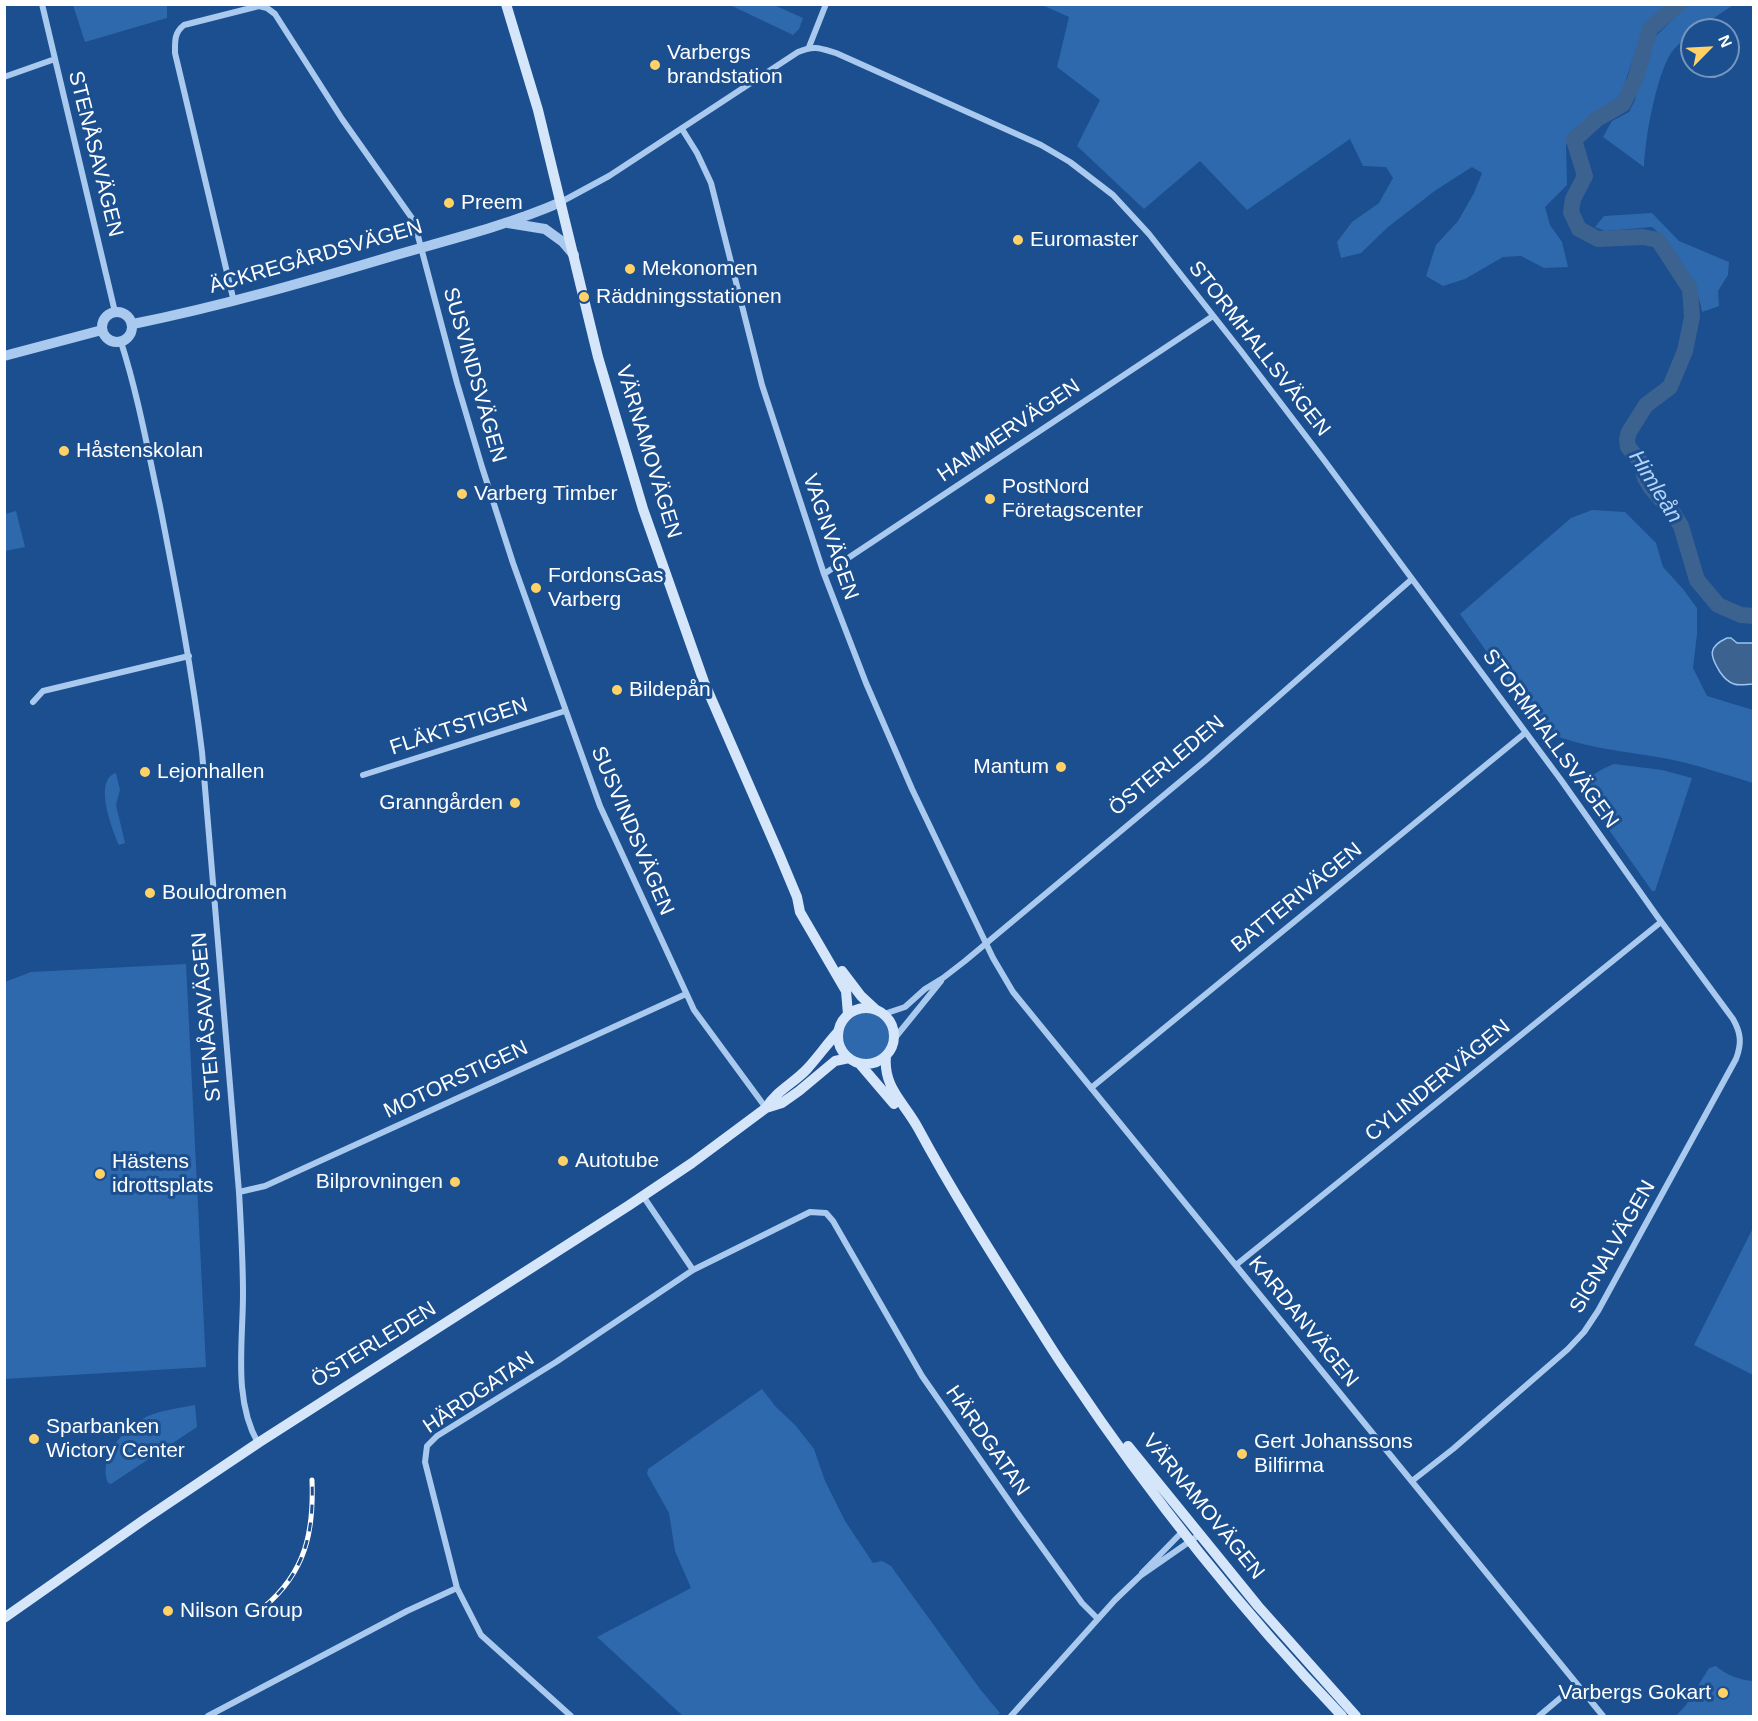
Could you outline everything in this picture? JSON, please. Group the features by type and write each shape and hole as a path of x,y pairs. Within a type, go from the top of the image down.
{"main road":[{"name":"VÄRNAMOVÄGEN","path":"506,4 538,111 598,357 643,509 704,682 796,897 834,960 861,996 892,1025 894,1039"},
{"name":"VÄRNAMOVÄGEN","path":"796,897 800,912 846,992 848,1014"},
{"path":"838,1032 848,1014 861,1008 880,1012"},
{"name":"VÄRNAMOVÄGEN","path":"838,1032 840,1046 893,1102 936,1163"},
{"name":"ÖSTERLEDEN","path":"766,1108 773,1097 807,1069 838,1032"},
{"path":"854,1060 873,1063 886,1056 894,1039"},
{"name":"VÄRNAMOVÄGEN","path":"886,1056 887,1081 917,1126 936,1163 988,1250 1070,1377 1194,1538 1228,1588 1342,1716"},
{"name":"ÖSTERLEDEN","path":"4,1618 258,1443 643,1196 766,1108 782,1103 836,1061 854,1060"},
{"name":"VÄRNAMOVÄGEN","path":"1194,1538 1356,1716"}],"street":[{"name":"STENÅSAVÄGEN","path":"42,4 115,312"},
{"path":"561,202 609,176 809,47 826,4"},
{"name":"SUSVINDSVÄGEN","path":"234,302 175,54 175,38 178,30 184,25 247,8 268,6 342,119 414,221 450,360 513,563 600,806 694,1010 766,1108"},
{"name":"STORMHALLSVÄGEN","path":"809,47 836,53 1025,137 1070,162 1113,195 1149,234 1248,360 1562,780 1733,1019 1742,1041"},
{"path":"4,77 56,59"},
{"name":"VAGNVÄGEN","path":"682,129 697,153 711,183 762,385 824,574 862,672 912,789 986,943"},
{"name":"ÄCKREGÅRDSVÄGEN","path":"133,324 234,302 508,223 561,202"},
{"name":"ÄCKREGÅRDSVÄGEN","path":"508,223 545,230 562,242 574,255"},
{"path":"115,312 128,315 133,324 129,337 121,342 109,340 102,330 105,318 115,312"},
{"name":"HAMMERVÄGEN","path":"824,574 1213,316"},
{"path":"4,356 102,330"},
{"name":"STENÅSAVÄGEN","path":"121,342 142,420 189,657 202,752 243,1248 243,1397 249,1426 258,1443"},
{"name":"ÖSTERLEDEN","path":"880,1012 905,1007 925,989 943,978 1206,760 1412,579"},
{"path":"33,702 43,691 189,657"},
{"name":"FLÄKTSTIGEN","path":"363,775 565,711"},
{"name":"BATTERIVÄGEN","path":"1091,1089 1525,733"},
{"name":"CYLINDERVÄGEN","path":"1236,1265 1662,922"},
{"name":"KARDANVÄGEN","path":"986,943 1013,993 1603,1716"},
{"name":"ÖSTERLEDEN","path":"894,1039 943,978"},
{"name":"MOTORSTIGEN","path":"239,1192 265,1185 686,994"},
{"name":"SIGNALVÄGEN","path":"1413,1481 1515,1396 1584,1332 1598,1311 1736,1059 1742,1041"},
{"path":"643,1196 693,1270"},
{"name":"HÄRDGATAN","path":"571,1716 481,1635 457,1588 425,1462 427,1446 437,1436 556,1362 693,1270 810,1212 826,1214 833,1221 922,1376 1082,1603 1098,1619"},
{"path":"1140,1576 1146,1566 1186,1528"},
{"path":"1011,1716 1140,1576 1194,1538"},
{"path":"208,1716 407,1611 457,1588"},
{"path":"1539,1716 1577,1684"}],"shaded area":[{"path":"1688,4 1733,5 1714,18 1680,18 1680,43 1671,53 1666,64 1652,108 1644,167 1603,137 1612,121 1629,112 1635,100 1645,61 1654,38"},
{"path":"73,5 167,5 167,18 85,42"},
{"path":"730,5 774,5 803,18 799,29 793,35"},
{"path":"1042,5 1666,5 1642,34 1626,79 1622,98 1575,129 1566,145 1567,185 1545,207 1550,225 1562,242 1568,267 1544,268 1521,256 1503,257 1465,279 1443,286 1426,276 1436,245 1458,221 1482,173 1472,167 1436,190 1388,227 1361,253 1341,258 1337,242 1352,222 1379,203 1393,178 1386,167 1363,166 1350,139 1247,210 1200,161 1144,209 1077,146 1100,100 1057,67 1069,17"},
{"path":"1652,213 1679,241 1729,262 1728,275 1718,291 1719,306 1702,312 1690,277 1668,244 1652,227 1605,231 1595,227 1604,216"},
{"path":"1592,510 1625,512 1656,543 1663,567 1697,608 1693,668 1707,696 1753,710 1753,783 1682,762 1576,742 1542,730 1460,614 1571,518"},
{"path":"16,511 25,547 5,551 5,514"},
{"path":"1727,638 1737,643 1753,643 1753,684 1732,683 1725,678 1717,666 1713,657 1713,648"},
{"path":"1614,764 1662,770 1692,778 1655,891 1652,891 1581,790 1590,777"},
{"path":"116,773 120,790 116,805 125,843 119,845 112,828 105,795 109,777"},
{"name":"Hästens idrottsplats","path":"186,964 206,1367 5,1379 5,982 31,972"},
{"path":"866,1013 882,1020 889,1036 882,1052 866,1059 850,1052 843,1036 850,1020"},
{"path":"1753,1228 1753,1375 1694,1345"},
{"path":"762,1389 814,1449 825,1481 845,1521 873,1563 882,1561 891,1566 1000,1713 997,1716 683,1716 597,1637 691,1588 675,1551 669,1513 647,1474 648,1469"},
{"path":"195,1405 197,1427 111,1484 108,1483 106,1473 110,1453 123,1434 148,1416"},
{"name":"Varbergs Gokart","path":"1716,1666 1733,1676 1753,1681 1753,1716 1676,1716 1686,1705 1709,1668"}],"waterway":[{"name":"Himleån","path":"1678,4 1650,29 1635,80 1623,104 1597,119 1574,140 1585,176 1573,199 1571,212 1579,229 1598,239 1643,237 1658,240 1690,289 1692,317 1685,351 1670,387 1646,405 1629,432 1628,447 1640,461 1651,488 1681,526 1697,580 1718,605 1741,615 1754,616"}],"railway":[{"path":"264,1607 290,1580 304,1550 311,1516 312,1480"}],"place":[{"name":"Varbergs brandstation","path":"655,65"},
{"name":"Preem","path":"449,203"},
{"name":"Euromaster","path":"1018,240"},
{"name":"Mekonomen","path":"630,269"},
{"name":"Räddningsstationen","path":"584,297"},
{"name":"Håstenskolan","path":"64,451"},
{"name":"Varberg Timber","path":"462,494"},
{"name":"PostNord Företagscenter","path":"990,499"},
{"name":"FordonsGas Varberg","path":"536,588"},
{"name":"Bildepån","path":"617,690"},
{"name":"Mantum","path":"1061,767"},
{"name":"Lejonhallen","path":"145,772"},
{"name":"Granngården","path":"515,803"},
{"name":"Boulodromen","path":"150,893"},
{"name":"Autotube","path":"563,1161"},
{"name":"Hästens idrottsplats","path":"100,1174"},
{"name":"Bilprovningen","path":"455,1182"},
{"name":"Sparbanken Wictory Center","path":"34,1439"},
{"name":"Gert Johanssons Bilfirma","path":"1242,1454"},
{"name":"Nilson Group","path":"168,1611"},
{"name":"Varbergs Gokart","path":"1723,1693"}]}
